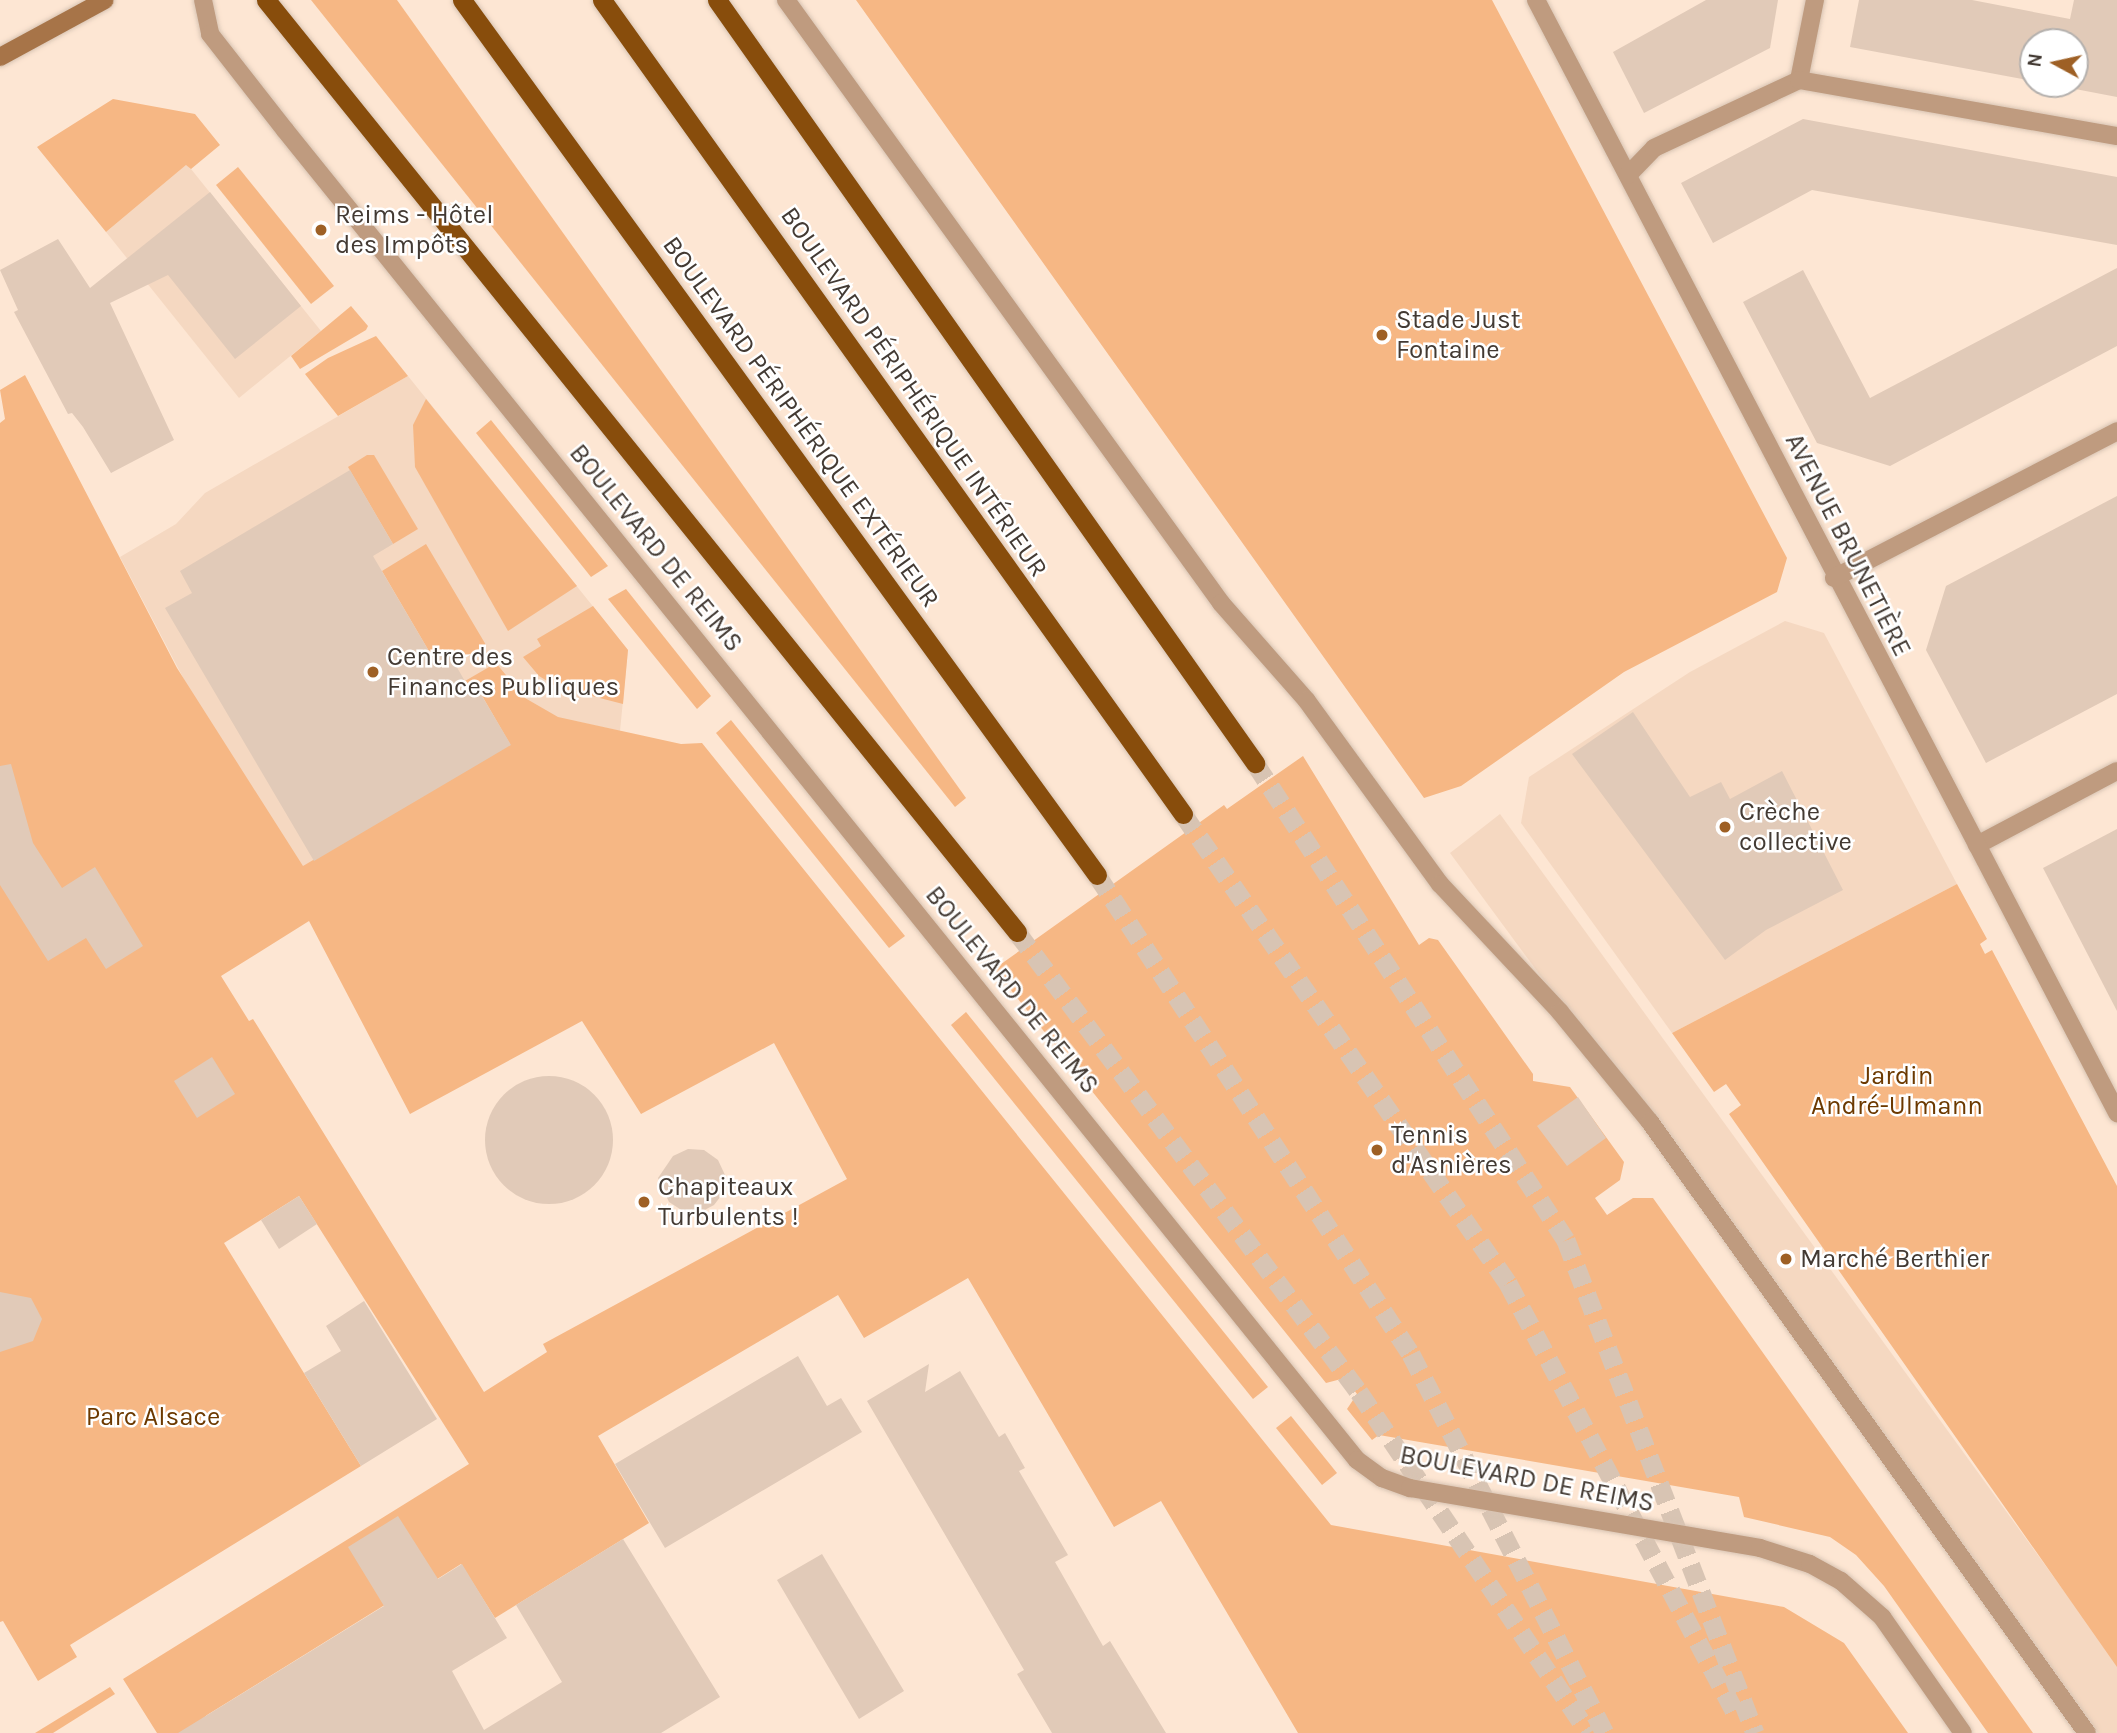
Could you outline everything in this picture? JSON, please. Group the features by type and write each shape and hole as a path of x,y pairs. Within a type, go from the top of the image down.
{"highway":[{"path":"266,0 1017,932"},
{"name":"BOULEVARD PÉRIPHÉRIQUE EXTÉRIEUR","path":"462,0 1097,875"},
{"name":"BOULEVARD PÉRIPHÉRIQUE INTÉRIEUR","path":"602,0 1183,814"},
{"path":"718,0 1255,762"}],"main road":[{"path":"0,57 105,0"}],"street":[{"name":"BOULEVARD DE REIMS","path":"203,0 210,34 285,130 1357,1460 1375,1474 1410,1488 1747,1546 1810,1564 1841,1581 1882,1616 1963,1733"},
{"path":"786,0 1221,603 1307,701 1440,884 1574,1029 1650,1122 2087,1733"},
{"name":"AVENUE BRUNETIÈRE","path":"1536,0 1835,578 2116,1109"},
{"path":"1799,80 1815,0"},
{"path":"1628,175 1654,148 1799,80 2117,136"},
{"path":"1835,578 2117,430"},
{"path":"1977,845 2117,771"}],"shaded area":[{"path":"187,164 321,331 239,398 106,232"},
{"path":"408,376 628,650 620,731 575,721 293,888 120,557 176,524 205,493"},
{"name":"Crèche collective","path":"1785,621 1824,633 1957,884 1672,1033 1521,823 1529,777 1690,672"},
{"name":"Marché Berthier","path":"1500,814 2117,1664 2117,1733 2098,1733 1450,853"}],"green space":[{"path":"311,0 397,0 966,798 955,807"},
{"name":"Stade Just Fontaine","path":"856,0 1492,0 1787,558 1777,592 1624,672 1461,786 1424,798"},
{"path":"113,99 195,114 220,145 191,169 186,165 106,232 37,147"},
{"path":"238,167 334,286 311,304 216,185"},
{"path":"351,306 368,326 366,330 300,369 291,356"},
{"path":"376,336 408,376 338,416 305,374 328,358"},
{"name":"Parc Alsace","path":"25,375 177,668 303,866 510,744 477,687 470,690 465,681 496,663 525,698 558,717 681,744 702,743 1331,1525 1784,1607 1844,1643 1908,1733 1298,1733 1161,1501 1114,1527 968,1278 864,1338 838,1295 598,1436 649,1523 495,1618 461,1564 407,1598 404,1593 207,1715 186,1733 157,1733 123,1679 469,1464 299,1196 224,1243 361,1466 70,1645 77,1657 38,1681 3,1621 0,1622 0,423 5,419 0,390","holes":["309,921 410,1114 582,1021 641,1114 774,1043 847,1179 543,1344 547,1352 484,1392 253,1019 249,1021 221,976"]},
{"path":"426,399 577,586 508,631 415,467 413,425"},
{"path":"491,420 608,566 591,577 476,433"},
{"path":"367,455 374,455 418,529 393,544 348,467"},
{"path":"426,544 486,645 454,663 446,650 433,658 382,571"},
{"path":"626,589 711,696 697,709 608,599"},
{"path":"593,606 628,650 623,704 557,687 539,676 523,657 541,646 537,639"},
{"path":"731,720 905,936 889,948 716,733"},
{"name":"Tennis d'Asnières","path":"1303,756 1419,945 1429,938 1438,940 1533,1074 1533,1081 1570,1087 1624,1162 1620,1180 1595,1198 1607,1215 1633,1198 1653,1198 2033,1733 1988,1733 1884,1586 1856,1555 1830,1537 1744,1517 1739,1497 1379,1435 1372,1440 1347,1409 1357,1394 1345,1378 1326,1383 994,969 1224,805 1227,809"},
{"name":"Jardin André-Ulmann","path":"1957,884 1987,939 1980,944 1985,954 1992,950 2117,1186 2117,1667 1729,1114 1741,1105 1726,1084 1714,1092 1672,1033"},
{"path":"966,1012 1268,1387 1253,1399 951,1025"},
{"path":"1291,1416 1337,1473 1322,1485 1276,1428"},
{"path":"110,1687 115,1694 53,1733 35,1733"}],"building":[{"path":"1706,0 1778,0 1770,48 1644,113 1613,52"},
{"path":"1859,0 1972,0 2070,19 2074,0 2117,0 2117,97 2089,92 2089,28 2019,28 2019,78 1850,47"},
{"path":"1803,119 2117,177 2117,245 1812,190 1713,243 1681,183"},
{"path":"210,192 301,306 235,359 168,275 110,303 174,440 111,473 83,427 72,413 68,414 14,312 18,310 0,270 58,239 90,288"},
{"path":"2117,268 2117,346 1890,466 1817,443 1743,302 1803,270 1870,398"},
{"name":"Centre des Finances Publiques","path":"350,470 393,544 373,556 433,658 447,650 470,690 476,686 511,745 314,861 165,608 192,593 180,571"},
{"path":"2117,496 2117,694 1986,763 1926,650 1946,586"},
{"path":"1633,712 1690,797 1721,782 1730,799 1782,771 1843,890 1766,930 1725,960 1572,754"},
{"path":"11,764 33,843 62,888 95,867 143,946 106,969 86,938 48,961 0,885 0,766"},
{"path":"2117,829 2117,1011 2043,868"},
{"path":"212,1057 235,1094 197,1118 174,1081"},
{"path":"549,1076 574,1081 595,1094 608,1115 613,1140 608,1165 595,1186 574,1199 549,1204 524,1199 503,1186 490,1165 485,1140 490,1115 503,1094 524,1081"},
{"name":"Tennis d'Asnières","path":"1578,1097 1606,1138 1567,1166 1537,1126"},
{"path":"688,1149 704,1150 718,1160 725,1175 724,1192 714,1205 699,1213 683,1211 669,1202 658,1178 673,1156"},
{"path":"299,1196 317,1224 279,1249 261,1220"},
{"path":"0,1292 31,1298 42,1319 33,1341 0,1352"},
{"path":"364,1301 437,1419 361,1466 304,1373 341,1351 326,1326"},
{"path":"798,1356 827,1406 841,1398 862,1432 665,1548 615,1464"},
{"path":"929,1364 925,1392 960,1371 999,1437 1005,1433 1025,1468 1019,1471 1068,1555 1055,1562 1103,1646 1110,1641 1166,1733 1052,1733 1017,1674 1024,1670 867,1401"},
{"path":"398,1516 438,1579 462,1564 507,1638 452,1671 484,1730 562,1682 516,1605 623,1539 720,1697 661,1733 178,1733 384,1606 348,1547"},
{"path":"822,1554 904,1691 859,1719 777,1580"}],"tunnel":[{"path":"1255,763 1566,1240 1755,1733"},
{"path":"1183,814 1508,1283 1736,1714"},
{"path":"1097,875 1411,1354 1605,1733"},
{"path":"1017,932 1359,1392 1589,1733"}],"place":[{"name":"Reims - Hôtel des Impôts","path":"321,230"},
{"name":"Stade Just Fontaine","path":"1382,335"},
{"name":"Centre des Finances Publiques","path":"373,672"},
{"name":"Crèche collective","path":"1725,827"},
{"name":"Tennis d'Asnières","path":"1377,1150"},
{"name":"Chapiteaux Turbulents !","path":"644,1202"},
{"name":"Marché Berthier","path":"1786,1259"}]}
